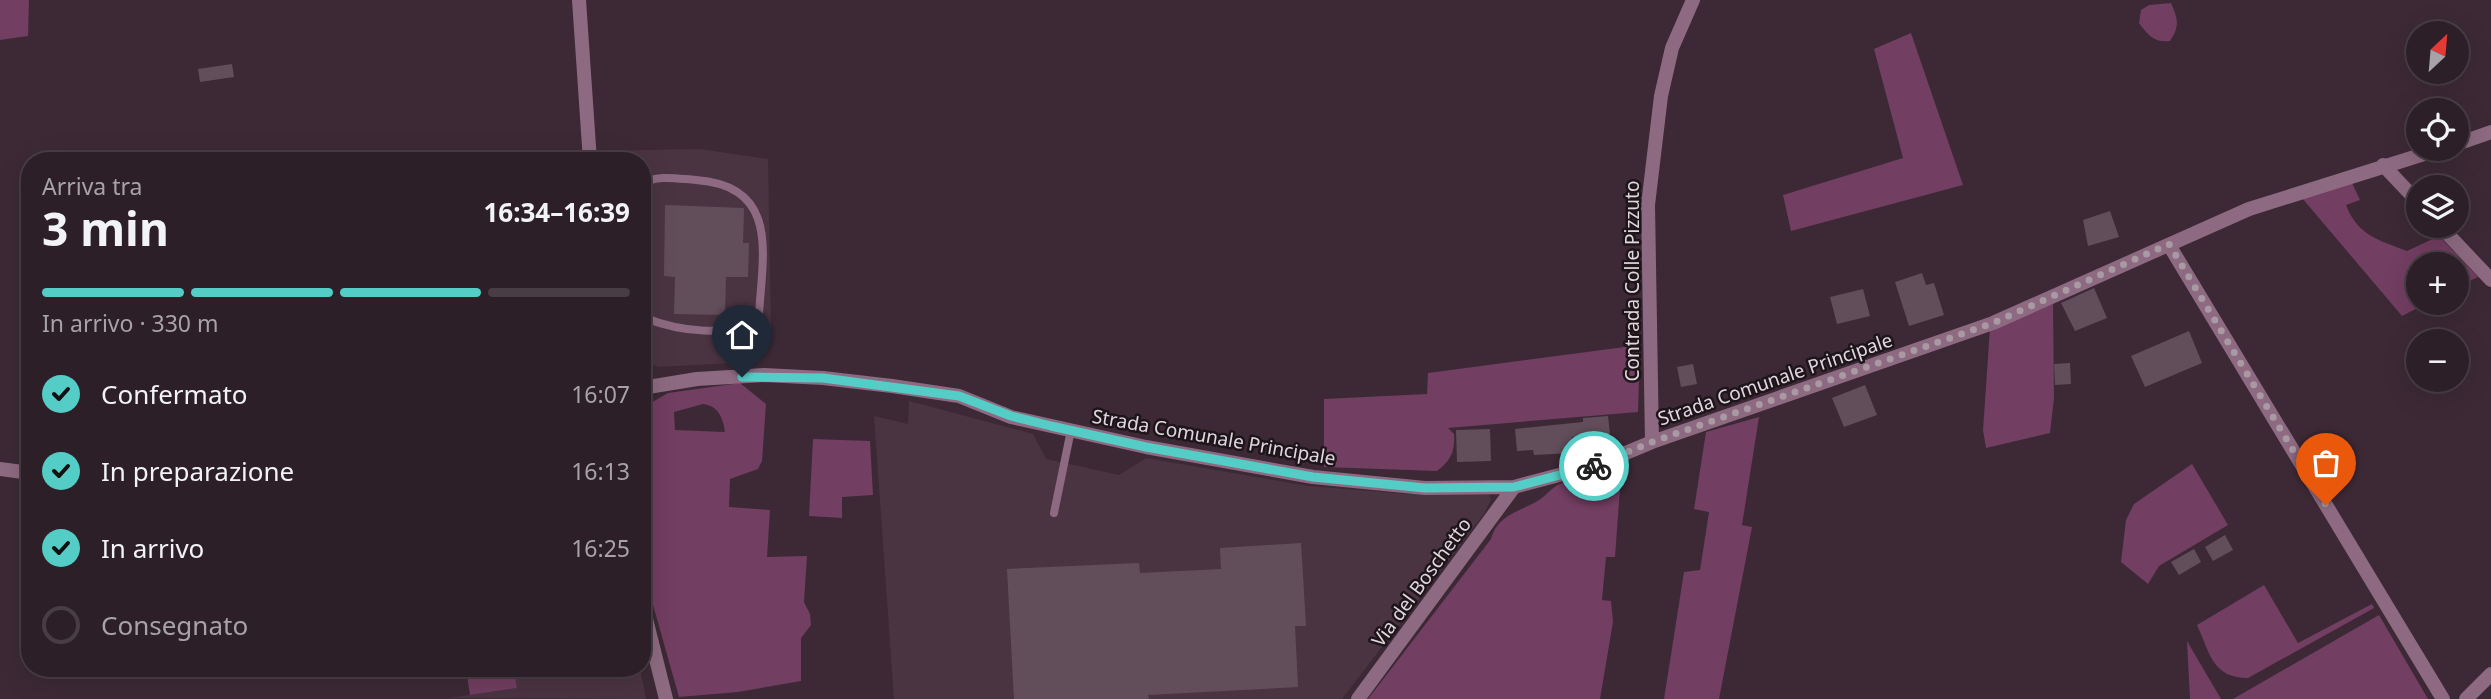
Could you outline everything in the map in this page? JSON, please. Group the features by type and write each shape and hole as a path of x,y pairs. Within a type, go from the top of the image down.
{"street":[{"path":"579,0 589,152"},
{"name":"Contrada Colle Pizzuto","path":"1652,442 1648,205 1661,96 1672,48 1693,0"},
{"path":"2469,140 2491,132"},
{"name":"Strada Comunale Principale","path":"651,387 697,379 764,375 823,378 959,396 1011,416 1071,430 1146,447 1313,477 1425,488 1514,487 1597,465 1652,442 1993,323 2249,209 2406,159"},
{"path":"2384,165 2406,189"},
{"path":"2451,238 2491,280"},
{"path":"2169,244 2443,699"},
{"path":"0,469 21,472"},
{"name":"Via del Boschetto","path":"1358,699 1514,487"},
{"path":"651,639 666,699"},
{"path":"2466,699 2491,674"}],"lane":[{"path":"651,182 666,178 701,180 727,188 749,199 758,214 763,237 759,314 752,322 703,331 676,329 651,320"},
{"path":"1054,513 1071,430"}],"shaded area":[{"path":"0,0 29,0 28,36 0,40"},
{"path":"2171,3 2177,27 2170,41 2156,39 2139,23 2141,10 2149,5"},
{"path":"1911,33 1963,185 1791,231 1783,195 1903,158 1874,49"},
{"path":"700,149 768,159 771,331 751,362 659,367 651,364 651,152 596,151"},
{"path":"2352,183 2360,200 2346,205 2357,224 2370,235 2407,251 2435,238 2441,238 2454,252 2406,252 2406,314 2402,316 2302,198"},
{"path":"2469,268 2478,277 2469,281"},
{"path":"2053,301 2054,398 2050,433 1986,448 1983,430 1990,328"},
{"path":"1640,345 1638,412 1448,428 1454,434 1453,451 1437,471 1324,467 1324,399 1427,394 1428,373"},
{"path":"740,383 766,404 762,461 758,469 730,479 729,507 770,510 767,557 807,556 804,602 810,614 811,625 801,638 801,681 738,692 679,697 651,598 651,403 668,393","holes":["703,404 719,413 725,432 675,430 674,412"]},
{"path":"909,401 1033,434 1046,459 1119,475 1146,458 1308,486 1407,494 1487,491 1491,499 1484,514 1342,699 894,699 874,416 908,424"},
{"path":"1759,417 1742,525 1752,527 1719,699 1664,699 1684,572 1700,570 1709,512 1694,509 1706,432"},
{"path":"813,439 870,441 873,495 842,497 842,518 809,516"},
{"path":"1622,461 1615,557 1606,557 1602,600 1611,601 1613,622 1600,699 1368,699 1504,519 1539,500 1564,482"},
{"path":"2192,464 2228,525 2159,566 2148,584 2121,562 2126,520 2134,504"},
{"path":"2264,585 2298,643 2372,604 2374,608 2248,678 2227,674 2219,669 2209,654 2197,625"},
{"path":"2379,615 2428,699 2233,699"},
{"path":"2187,641 2221,699 2190,699"},
{"path":"467,677 515,677 517,688 470,695"},
{"path":"515,677 642,677 646,699 449,698 517,688"}],"building":[{"path":"232,64 234,77 200,82 198,69"},
{"path":"665,205 744,208 743,243 749,243 748,277 726,277 725,315 674,314 675,277 664,276"},
{"path":"2110,211 2119,237 2088,246 2083,220"},
{"path":"1922,273 1926,285 1934,283 1944,315 1909,326 1895,282"},
{"path":"2094,288 2107,318 2075,331 2061,303"},
{"path":"1863,289 1870,316 1837,324 1830,297"},
{"path":"2189,331 2202,363 2145,387 2131,356"},
{"path":"2070,363 2071,384 2055,385 2054,364"},
{"path":"1693,364 1697,384 1681,387 1677,367"},
{"path":"1865,385 1877,415 1844,427 1832,398"},
{"path":"1608,416 1610,434 1572,437 1573,453 1534,455 1533,450 1517,451 1515,429 1583,422 1583,418"},
{"path":"1490,429 1491,461 1457,462 1456,430"},
{"path":"2225,535 2233,550 2213,561 2205,547"},
{"path":"1301,543 1306,626 1295,626 1298,687 1148,695 1149,699 1014,699 1007,569 1139,563 1140,573 1221,569 1220,548"},
{"path":"2194,549 2201,562 2179,575 2171,562"}],"way so far":[{"path":"1594,466 1652,442 1993,323 2169,244 2326,505"}],"route":[{"path":"742,377 764,375 823,378 959,396 1011,416 1051,426 1146,447 1313,477 1425,488 1514,487 1594,466"}]}
